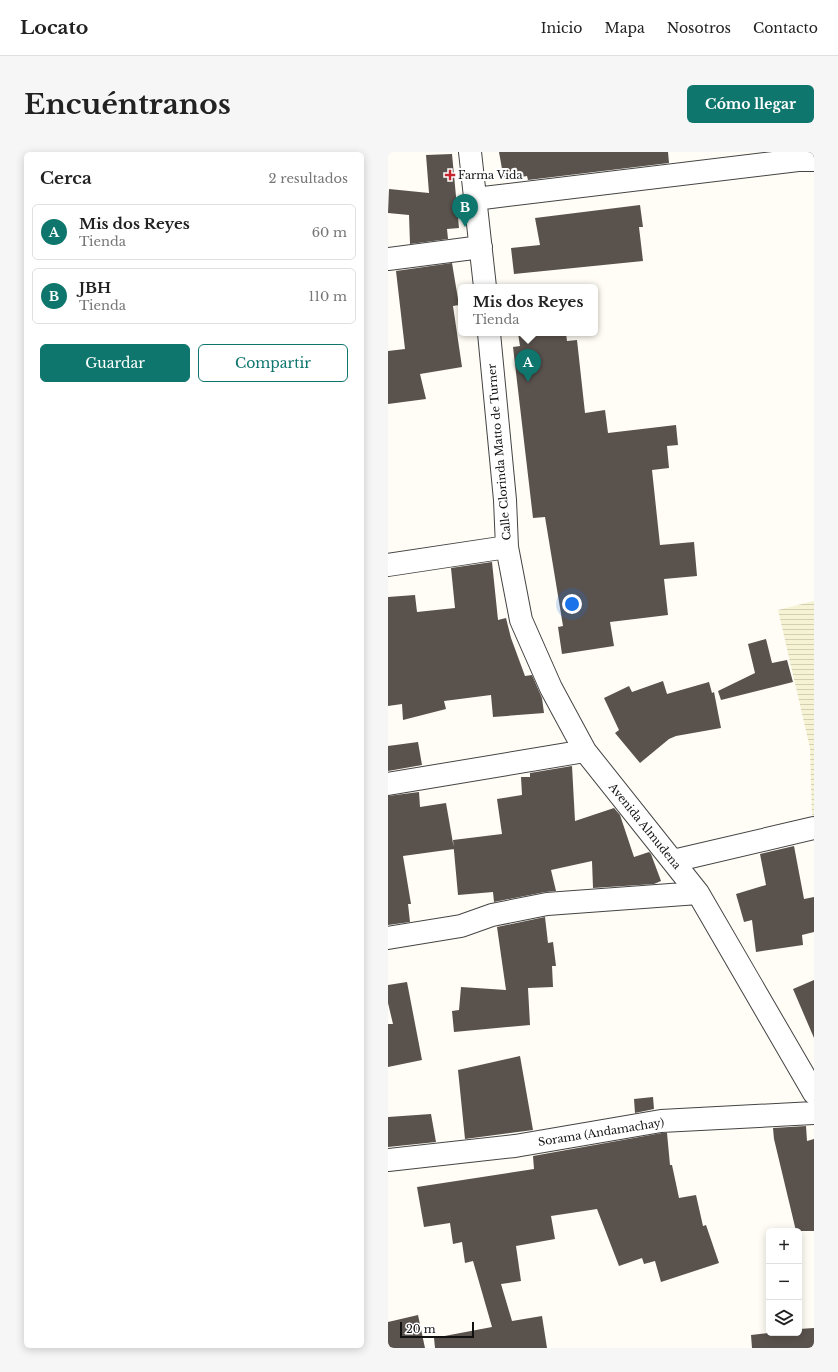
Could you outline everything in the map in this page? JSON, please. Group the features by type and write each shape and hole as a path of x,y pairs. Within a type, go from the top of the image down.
{"street":[{"path":"470,152 485,284"},
{"path":"475,199 806,160"},
{"path":"388,259 481,247"},
{"name":"Calle Clorinda Matto de Turner","path":"388,565 507,547 505,500 489,336"},
{"name":"Avenida Almudena","path":"507,547 521,620 551,688 585,751 698,893 814,1093"},
{"path":"388,784 585,751"},
{"path":"673,861 814,828"},
{"path":"388,938 461,926 492,915 547,904 698,893"},
{"name":"Sorama (Andamachay)","path":"388,1160 515,1146 661,1121 814,1113"}],"shaded area":[{"path":"814,601 814,817 812,814 810,748 778,610"}],"building":[{"path":"499,152 668,152 669,163 528,180 527,176 504,180"},
{"path":"452,154 459,228 447,229 448,239 410,244 409,215 388,213 389,189 429,193 426,155"},
{"path":"640,205 643,227 639,227 643,261 514,274 511,248 540,245 535,218"},
{"path":"452,263 458,299 458,305 453,306 462,367 420,374 426,399 388,404 388,351 405,349 396,271"},
{"path":"518,336 566,336 567,341 577,340 585,413 605,410 608,433 676,425 678,445 667,446 669,468 652,470 660,545 694,542 697,576 664,579 668,615 610,622 614,646 562,654 558,627 563,626 545,517 533,518 513,347 520,346"},
{"path":"492,562 498,620 506,618 511,638 525,676 532,675 542,698 544,713 493,717 491,695 444,701 446,709 403,720 402,704 388,706 388,597 415,595 417,612 455,608 451,568"},
{"path":"766,639 772,663 787,660 793,682 721,700 718,691 755,673 748,644"},
{"path":"663,681 667,694 709,682 712,693 714,692 721,728 676,736 669,739 640,763 615,733 619,730 604,698 629,686 632,692"},
{"path":"418,742 422,765 388,771 388,746"},
{"path":"572,766 575,821 614,808 620,815 634,857 649,852 661,881 654,884 593,888 592,861 551,870 556,891 494,902 493,892 458,895 453,840 502,834 497,799 522,795 521,777 530,777 530,773"},
{"path":"419,792 420,807 446,803 454,849 403,856 411,904 408,904 410,922 388,925 388,796"},
{"path":"794,846 804,899 814,897 814,932 802,935 803,945 756,952 752,920 744,922 736,894 766,885 760,854"},
{"path":"545,917 548,943 553,942 556,966 552,966 553,987 528,988 530,1025 454,1032 452,1011 459,1010 461,987 506,990 497,927"},
{"path":"814,980 814,1038 793,989"},
{"path":"407,982 422,1060 388,1067 388,1024 393,1024 388,1003 388,985"},
{"path":"520,1056 533,1130 465,1139 458,1070"},
{"path":"653,1097 654,1109 635,1113 634,1099"},
{"path":"431,1114 436,1142 388,1147 388,1117"},
{"path":"806,1126 807,1141 814,1139 814,1231 802,1231 802,1228 795,1228 774,1139 773,1128"},
{"path":"667,1133 670,1165 672,1165 679,1198 696,1195 703,1226 706,1225 719,1263 661,1282 655,1261 644,1264 642,1258 619,1266 597,1209 551,1216 555,1239 516,1246 521,1281 501,1284 512,1321 542,1316 547,1348 435,1348 434,1338 492,1327 473,1261 465,1263 462,1242 453,1244 450,1223 424,1227 417,1187 534,1169 533,1156"},
{"path":"418,1315 425,1348 388,1348 388,1322"},
{"path":"814,1328 814,1348 752,1348 751,1335 766,1333 766,1336 802,1336 802,1329"}],"place":[{"name":"Farma Vida","path":"450,175"},
{"name":"JBH","path":"465,227"},
{"name":"Mis dos Reyes","path":"528,382"}]}
